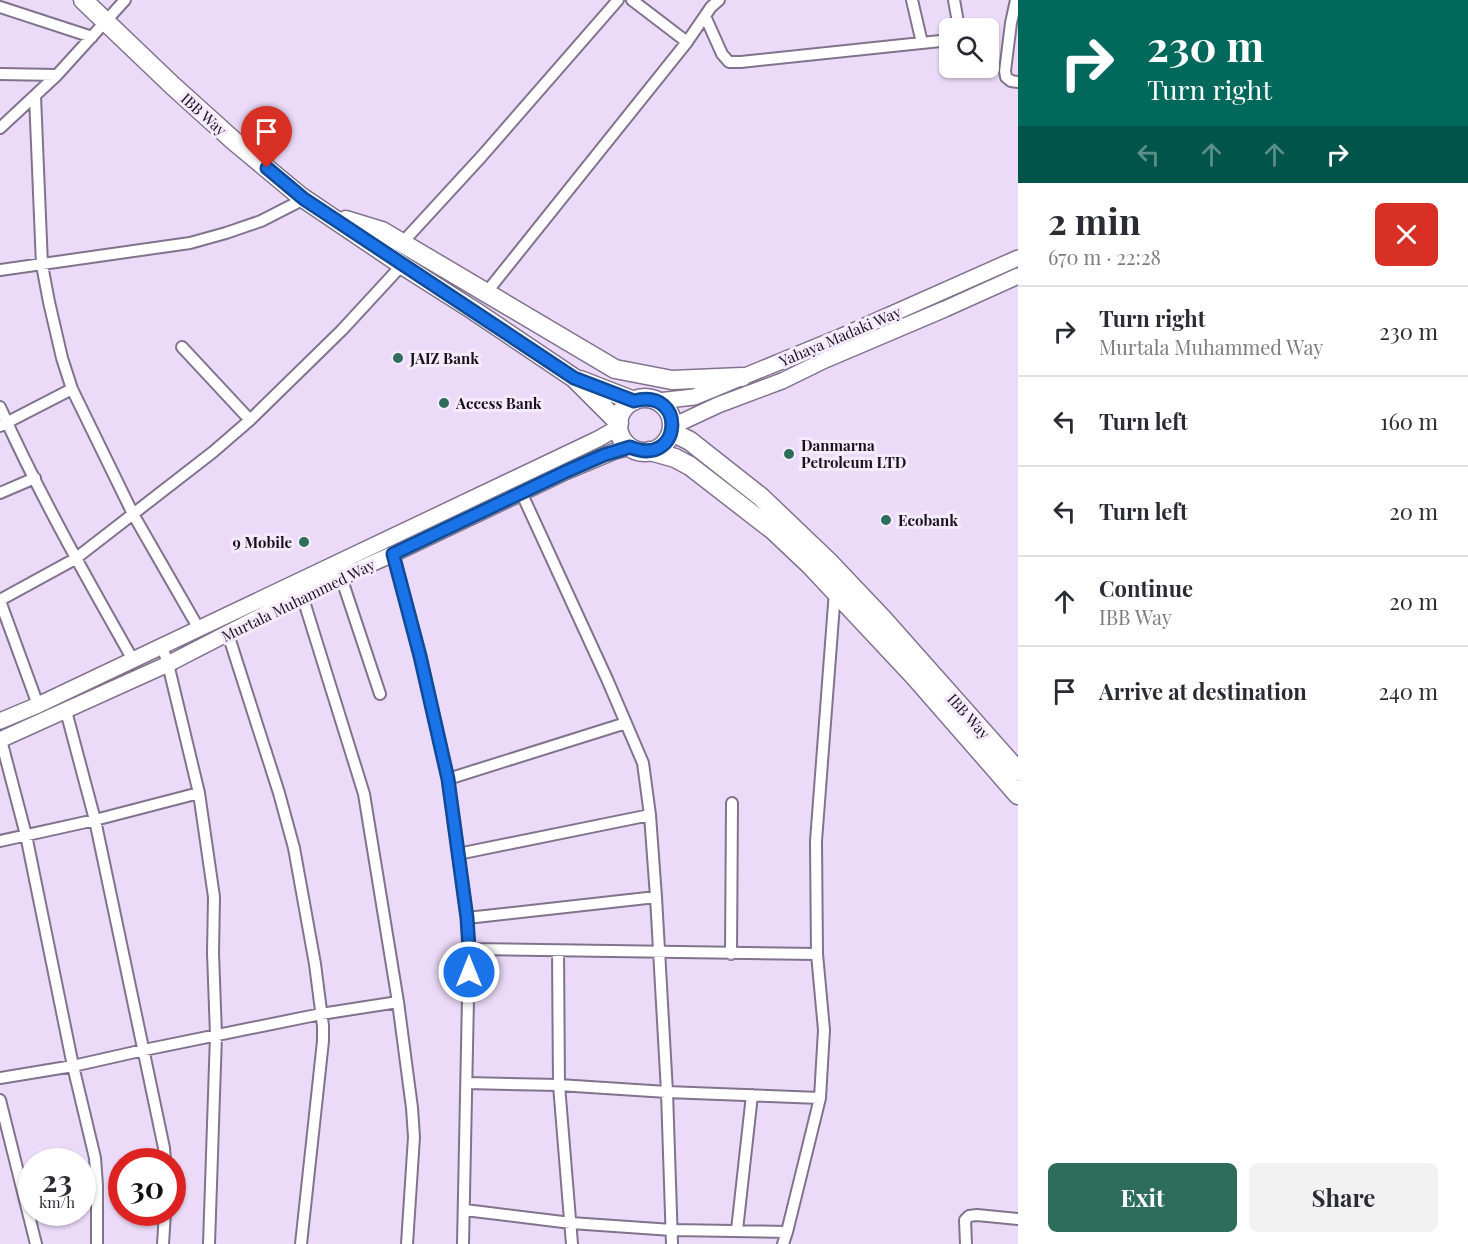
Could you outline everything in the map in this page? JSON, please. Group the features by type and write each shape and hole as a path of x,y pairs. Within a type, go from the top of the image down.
{"highway":[{"name":"IBB Way","path":"83,0 208,118 304,199 574,378 619,425"},
{"path":"327,213 382,231 615,369 672,380 742,377"},
{"name":"IBB Way","path":"574,378 634,401"},
{"path":"650,451 662,445 672,429 670,414 665,407 658,401 643,398 626,406 621,414 620,434 630,447 675,458 690,466 750,511 781,538 864,622 917,669"},
{"path":"672,429 761,497 828,561 883,619 917,669 1018,795"},
{"name":"IBB Way","path":"917,669 1018,771"}],"main road":[{"name":"Yahaya Madaki Way","path":"658,401 694,397 840,337 1018,258"},
{"name":"Yahaya Madaki Way","path":"672,429 718,405 782,381 1018,276"},
{"name":"Murtala Muhammed Way","path":"0,721 134,660 598,439 619,425"},
{"name":"Murtala Muhammed Way","path":"1,740 168,663 302,595 521,492 592,460 630,447"}],"street":[{"path":"0,128 57,75 125,0"},
{"path":"402,243 482,156 618,0"},
{"path":"632,0 687,42"},
{"path":"486,293 687,42 711,7 719,0"},
{"path":"912,0 922,43"},
{"path":"954,0 958,18"},
{"path":"1016,0 1005,71 1006,77 1018,82"},
{"path":"0,7 92,37"},
{"path":"705,16 722,54 729,62 939,41"},
{"path":"0,74 57,75"},
{"path":"35,96 42,264 59,347 72,389 134,514 199,629"},
{"path":"0,270 190,243 261,221 304,199"},
{"path":"38,705 0,601 75,559 213,452 250,420 342,330 402,265"},
{"path":"182,347 250,420"},
{"path":"4,424 72,389"},
{"path":"0,407 4,424 75,559 134,660"},
{"path":"0,493 34,478"},
{"path":"521,492 643,763 650,815 656,897 667,1092 672,1244"},
{"path":"393,554 420,656 448,779 467,918 469,949 463,1244"},
{"path":"341,577 380,694"},
{"path":"783,1244 820,1098 824,1030 817,954 816,841 835,591"},
{"path":"302,595 364,794 398,1002 414,1137 407,1244"},
{"path":"228,634 279,793 294,848 315,964 323,1026 301,1244"},
{"path":"162,646 199,793 214,897 213,953 216,1035 209,1244"},
{"path":"66,711 95,820 164,1148"},
{"path":"448,779 626,723"},
{"path":"1,740 26,835 73,1066 95,1158 97,1244"},
{"path":"0,841 95,820 199,793"},
{"path":"731,954 732,803"},
{"path":"458,854 650,815"},
{"path":"467,918 656,897"},
{"path":"469,949 817,954"},
{"path":"558,951 559,1085 572,1244"},
{"path":"0,1078 73,1066 321,1014 398,1002"},
{"path":"467,1083 559,1085 820,1098"},
{"path":"737,1230 752,1095"},
{"path":"0,1100 36,1244"},
{"path":"465,1210 571,1223 672,1230 787,1232"},
{"path":"966,1244 965,1220 969,1215 1018,1219"},
{"path":"164,1244 165,1226"}],"place":[{"name":"JAIZ Bank","path":"398,358"},
{"name":"Access Bank","path":"444,403"},
{"name":"Danmarna Petroleum LTD","path":"789,454"},
{"name":"Ecobank","path":"886,520"},
{"name":"9 Mobile","path":"304,542"}],"route":[{"path":"267,168 304,199 574,378 634,401 643,398 658,401 670,414 672,432 667,440 656,449 640,451 630,447 592,460 393,554 420,656 448,779 467,918 469,972"}]}
